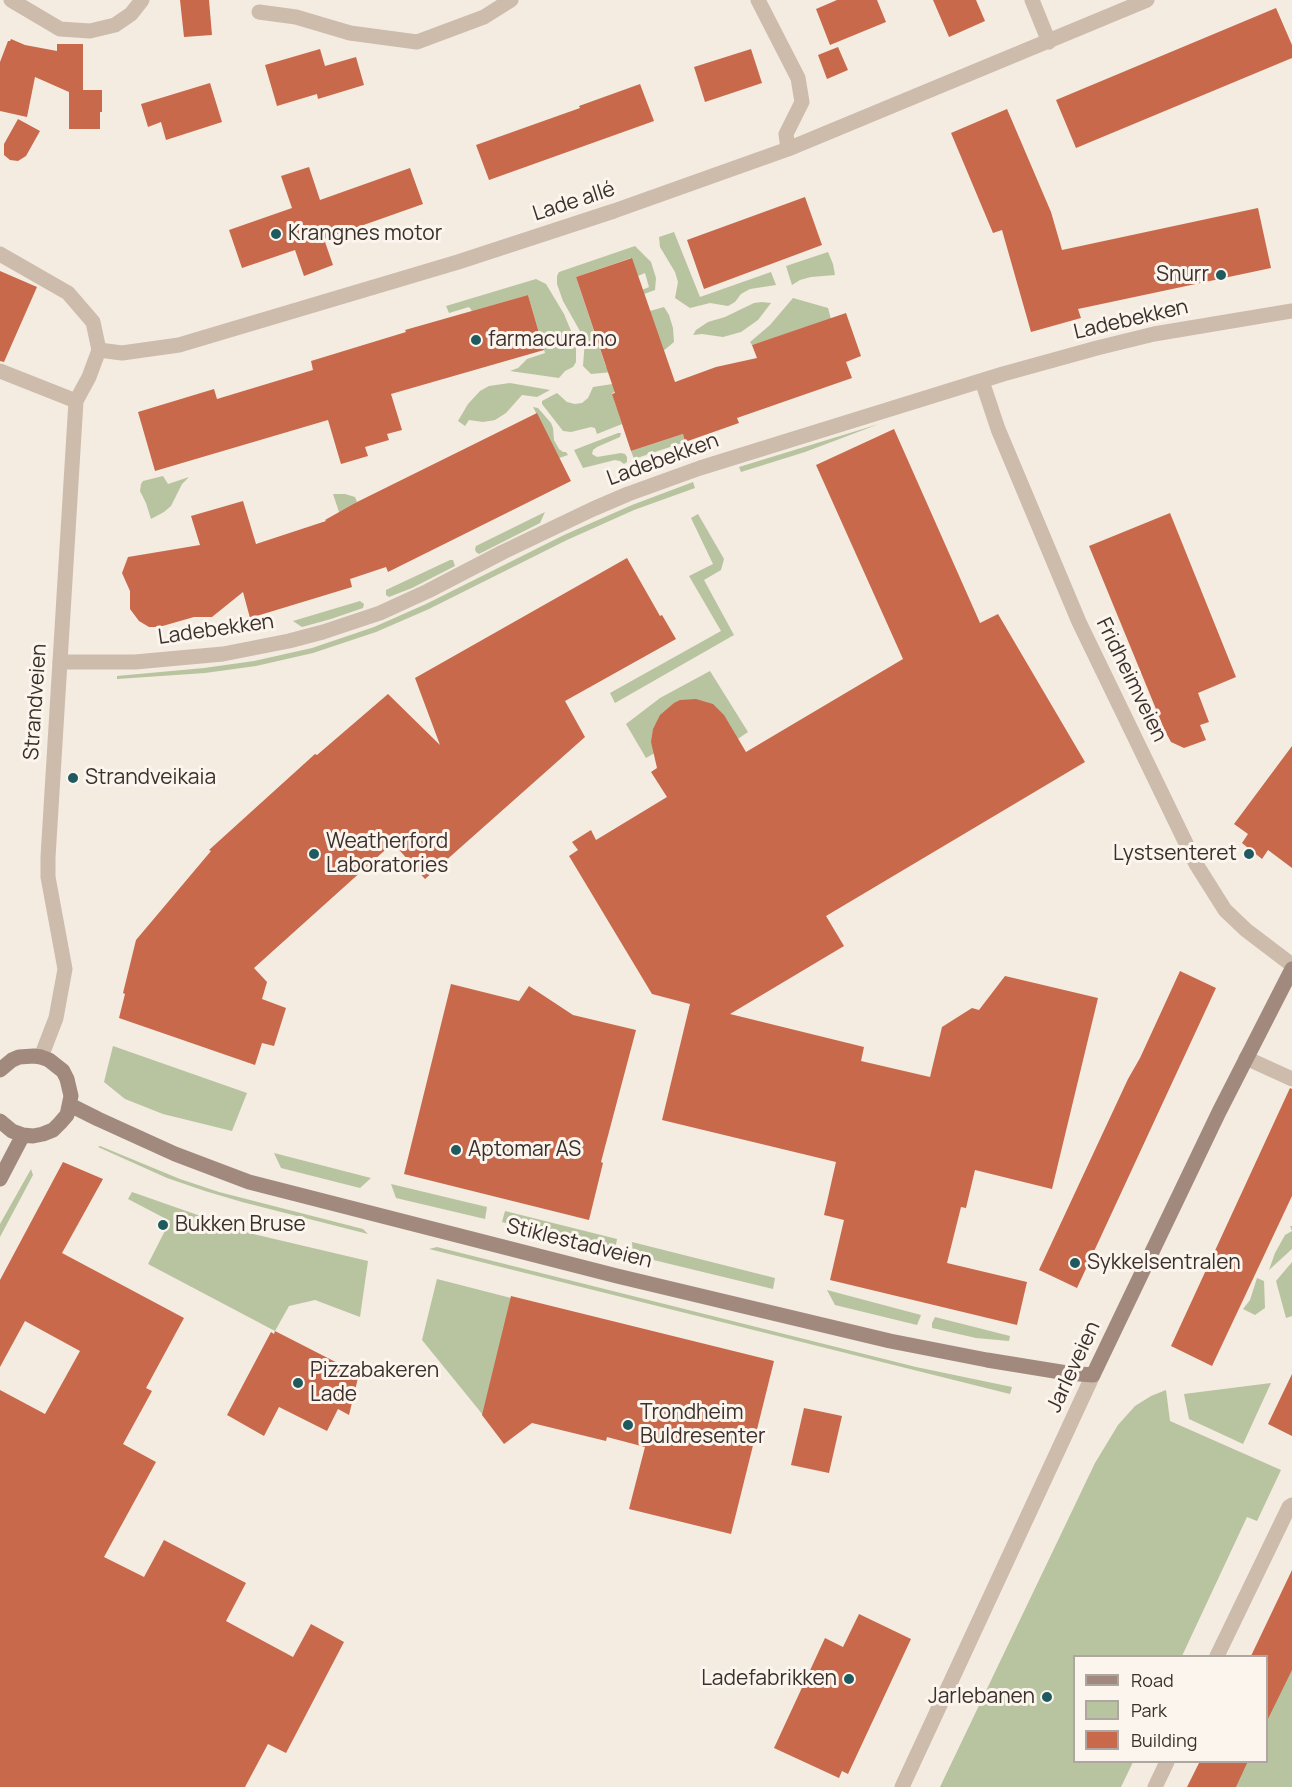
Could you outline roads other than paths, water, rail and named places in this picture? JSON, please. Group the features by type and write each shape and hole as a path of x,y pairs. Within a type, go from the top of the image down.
{"main road":[{"name":"Jarleveien","path":"1093,1375 1219,1112 1292,967"},
{"path":"0,1070 19,1057 41,1057 50,1060 63,1071 70,1087 70,1105 60,1123 52,1130 43,1134 22,1135 12,1131 0,1121"},
{"name":"Stiklestadveien","path":"70,1105 175,1154 249,1182 505,1248 890,1341 987,1360 1093,1375"},
{"path":"0,1179 22,1135"}],"street":[{"path":"11,0 60,29 90,31 115,25 131,14 142,0"},
{"path":"259,12 296,17 350,33 417,42 484,17 511,0"},
{"path":"758,0 798,78 802,102 786,134 788,149"},
{"path":"1032,0 1049,42"},
{"name":"Lade allé","path":"99,350 122,353 179,345 458,262 614,211 788,149 1147,0"},
{"path":"0,254 68,293 93,322 99,350"},
{"name":"Ladebekken","path":"60,662 142,661 223,654 323,632 380,613 567,521 628,494 770,446 982,381 1154,334 1292,311"},
{"name":"Strandveien","path":"41,1057 56,1018 65,969 48,877 48,857 76,401 89,377 99,350"},
{"path":"0,371 76,401"},
{"name":"Fridheimveien","path":"982,381 998,429 1079,622 1196,864 1225,910 1292,967"},
{"path":"1246,1058 1292,1079"},
{"name":"Jarleveien","path":"902,1787 1093,1375"},
{"path":"1216,1655 1292,1505"},
{"path":"1155,1787 1166,1763"}],"place":[{"name":"Krangnes motor","path":"276,234"},
{"name":"Snurr","path":"1221,275"},
{"name":"farmacura.no","path":"476,340"},
{"name":"Strandveikaia","path":"73,778"},
{"name":"Weatherford Laboratories","path":"314,854"},
{"name":"Lystsenteret","path":"1249,854"},
{"name":"Aptomar AS","path":"456,1150"},
{"name":"Bukken Bruse","path":"163,1225"},
{"name":"Sykkelsentralen","path":"1075,1263"},
{"name":"Pizzabakeren Lade","path":"298,1383"},
{"name":"Trondheim Buldresenter","path":"628,1425"},
{"name":"Ladefabrikken","path":"849,1679"},
{"name":"Jarlebanen","path":"1047,1697"}]}
